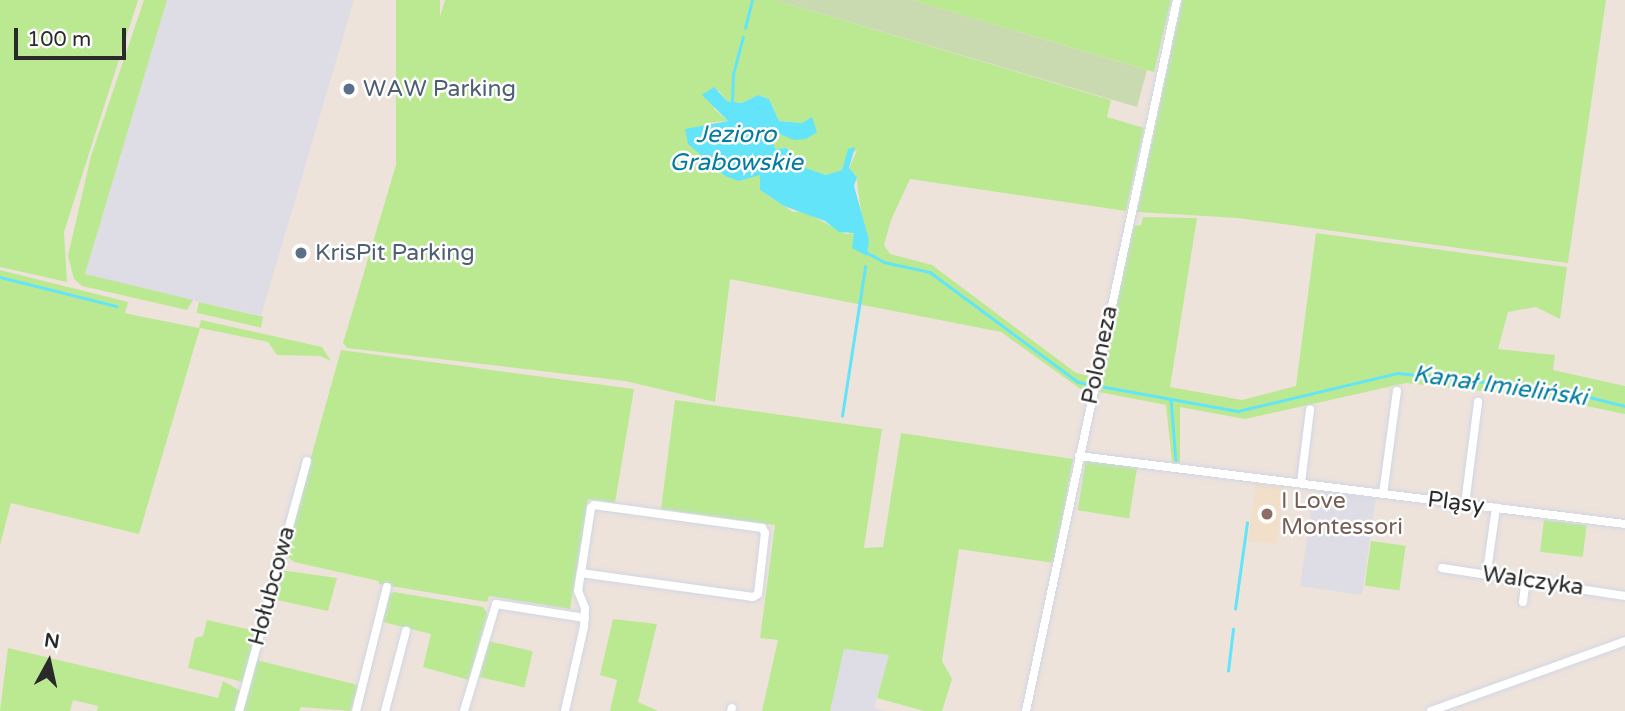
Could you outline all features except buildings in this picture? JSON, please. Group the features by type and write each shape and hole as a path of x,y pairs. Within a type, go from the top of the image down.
{"street":[{"name":"Poloneza","path":"1026,711 1177,0"},
{"path":"1383,494 1397,391"},
{"path":"1465,504 1478,402"},
{"path":"1301,483 1310,410"},
{"name":"Pląsy","path":"1079,456 1625,524"},
{"name":"Hołubcowa","path":"239,711 307,461"},
{"path":"565,711 584,618 579,591 581,573 594,505 762,528 765,533 758,594 753,597 581,573"},
{"path":"1488,564 1496,508"},
{"name":"Walczyka","path":"1441,568 1625,596"},
{"path":"1523,602 1526,579"},
{"path":"356,711 387,587"},
{"path":"464,711 495,605 584,618"},
{"path":"385,711 406,631"},
{"path":"1431,711 1625,641"}],"shaded area":[{"path":"167,0 354,0 261,316 85,275"},
{"name":"I Love Montessori","path":"1256,483 1285,487 1277,544 1248,540"},
{"path":"1324,492 1376,498 1362,595 1300,586 1313,495 1322,496"},
{"path":"843,649 889,655 874,708 885,711 830,711"}],"green space":[{"path":"0,0 138,0 64,232 67,282 0,267"},
{"path":"144,0 167,0 85,274 193,300 187,310 82,286 74,279 68,256 91,156"},
{"path":"396,0 440,0 440,350 396,350"},
{"path":"445,0 775,0 1111,100 1107,117 1144,128 1126,211 910,179 891,220 884,245 890,254 932,265 1076,373 1089,376 1086,393 1001,332 730,279 715,402 625,381 347,348 343,343","holes":["718,90 727,101 742,103 758,95 769,99 779,121 802,123 779,134 762,129 760,135 775,149 788,148 803,167 826,175 842,170 847,157 857,150 849,169 856,175 867,255 854,233 846,234 803,211 793,212 760,190 760,175 754,173 739,181 708,160 705,123 728,121 714,109"]},
{"path":"775,0 911,0 1147,70 1137,107"},
{"path":"911,0 1171,0 1154,72"},
{"path":"1182,0 1606,0 1568,263 1238,218 1137,212"},
{"path":"1143,217 1197,218 1170,387 1242,400 1296,386 1316,233 1567,267 1560,319 1536,307 1508,312 1498,349 1555,355 1553,370 1625,386 1625,414 1547,398 1406,383 1245,419 1180,407 1180,463 1172,462 1166,405 1099,392 1130,226 1141,225"},
{"path":"0,270 128,302 125,313 133,315 199,328 201,320 322,347 331,361 320,356 277,355 268,342 200,328 139,534 11,503 0,545"},
{"path":"199,302 263,317 261,328 197,313"},
{"path":"341,350 634,389 615,503 588,499 570,609 489,596 487,602 379,584 379,581 294,562 284,554"},
{"path":"675,400 882,429 864,548 883,547 901,433 1073,459 1054,563 959,549 942,661 952,679 942,711 924,711 877,698 889,655 844,649 830,711 762,711 778,640 760,638 775,525 661,509"},
{"path":"1086,458 1137,466 1129,518 1078,510"},
{"path":"1544,520 1587,525 1583,557 1540,552"},
{"path":"1371,541 1406,546 1399,590 1365,586"},
{"path":"280,570 337,578 328,611 272,599"},
{"path":"394,592 483,607 487,613 469,680 423,667 431,634 383,622 390,594"},
{"path":"613,619 657,624 638,702 658,711 610,711 617,680 600,675"},
{"path":"207,620 256,631 243,682 188,668 195,638 203,636"},
{"path":"488,641 533,651 524,687 480,677"},
{"path":"8,648 218,698 223,681 241,691 235,711 97,711 98,706 73,700 70,711 0,711"},
{"path":"256,660 358,685 351,711 301,707 299,711 243,711"}],"water":[{"name":"Jezioro Grabowskie","path":"714,87 727,101 742,103 758,95 769,99 779,121 802,123 812,117 817,132 806,139 794,140 767,129 760,134 773,142 775,149 787,148 803,167 826,175 842,170 848,149 855,147 849,168 857,177 854,186 869,240 867,256 852,248 854,233 839,232 825,221 784,206 760,190 760,175 739,181 725,176 688,144 685,129 728,121 702,95"}],"waterway":[{"path":"745,28 752,0"},
{"path":"732,102 733,74 743,37"},
{"name":"Kanał Imieliński","path":"868,253 884,262 930,272 1078,382 1238,411 1398,373 1562,390 1625,406"},
{"path":"842,416 865,267"},
{"path":"0,277 116,306"},
{"path":"1171,399 1176,461"},
{"path":"1235,609 1247,523"},
{"path":"1228,671 1233,629"}],"place":[{"name":"WAW Parking","path":"349,89"},
{"name":"KrisPit Parking","path":"301,253"},
{"name":"I Love Montessori","path":"1267,514"}]}
